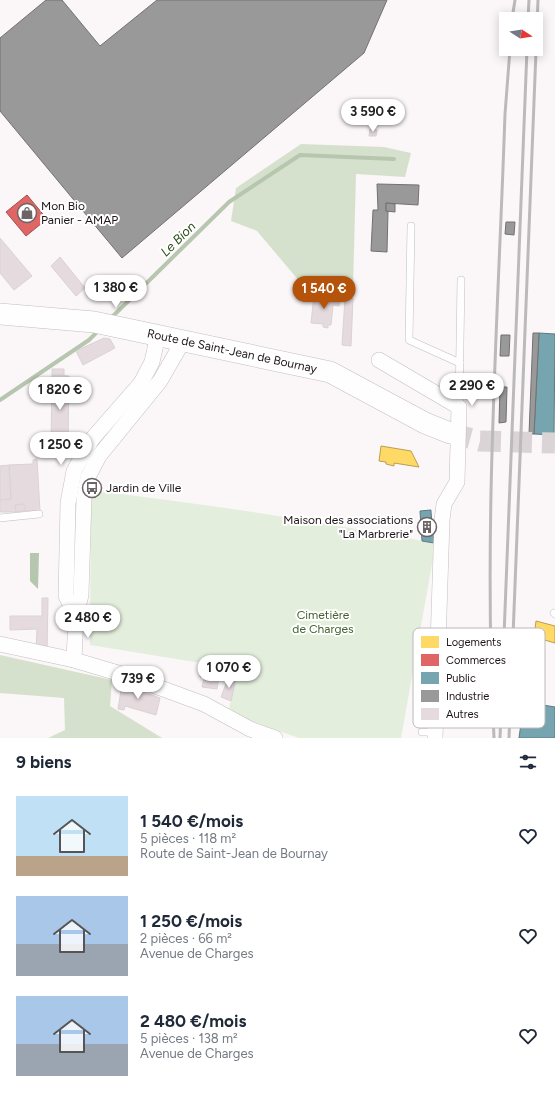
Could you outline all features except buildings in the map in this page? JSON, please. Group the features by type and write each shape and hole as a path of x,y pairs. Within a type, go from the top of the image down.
{"main road":[{"name":"Route de Saint-Jean de Bournay","path":"0,314 94,322 330,372 425,423 450,433"}],"street":[{"path":"76,616 66,596 68,503 74,471 92,439 141,383 152,362 158,335"},
{"path":"74,660 76,616 81,595 84,498 88,477 99,456 160,381 183,341"},
{"path":"379,360 459,407 457,482 444,504 438,554 435,628"},
{"path":"0,644 74,660 177,694 204,704 247,733 275,738"}],"lane":[{"path":"411,226 409,340 460,363"},
{"path":"459,407 462,280"},
{"path":"0,518 39,514"}],"green space":[{"name":"Cimetière de Charges","path":"91,491 177,501 263,514 434,543 434,553 421,628 413,628 413,671 401,738 299,738 228,713 238,669 90,645"}],"shaded area":[{"path":"301,144 384,147 411,153 405,177 356,174 353,287 300,282 257,231 231,221 236,188"},
{"path":"30,553 39,553 38,589 30,581"},
{"path":"0,655 112,680 110,706 162,738 48,738 65,730 64,698 0,693"}],"waterway":[{"name":"Le Bion","path":"111,318 229,202 300,155 394,159"},
{"name":"Le Bion","path":"0,400 89,340 99,330"}],"tunnel":[{"path":"450,433 480,441 555,443"}],"railway":[{"path":"513,12 515,0"},
{"path":"528,12 529,0"},
{"path":"513,628 538,0"},
{"path":"491,628 493,426 505,114 509,56"},
{"path":"504,628 527,56"},
{"path":"494,728 494,738"},
{"path":"500,728 500,738"},
{"path":"509,728 509,738"}],"place":[{"name":"Mon Bio Panier - AMAP","path":"27,213"},
{"name":"Jardin de Ville","path":"92,488"},
{"name":"Maison des associations \"La Marbrerie\"","path":"427,527"}]}
